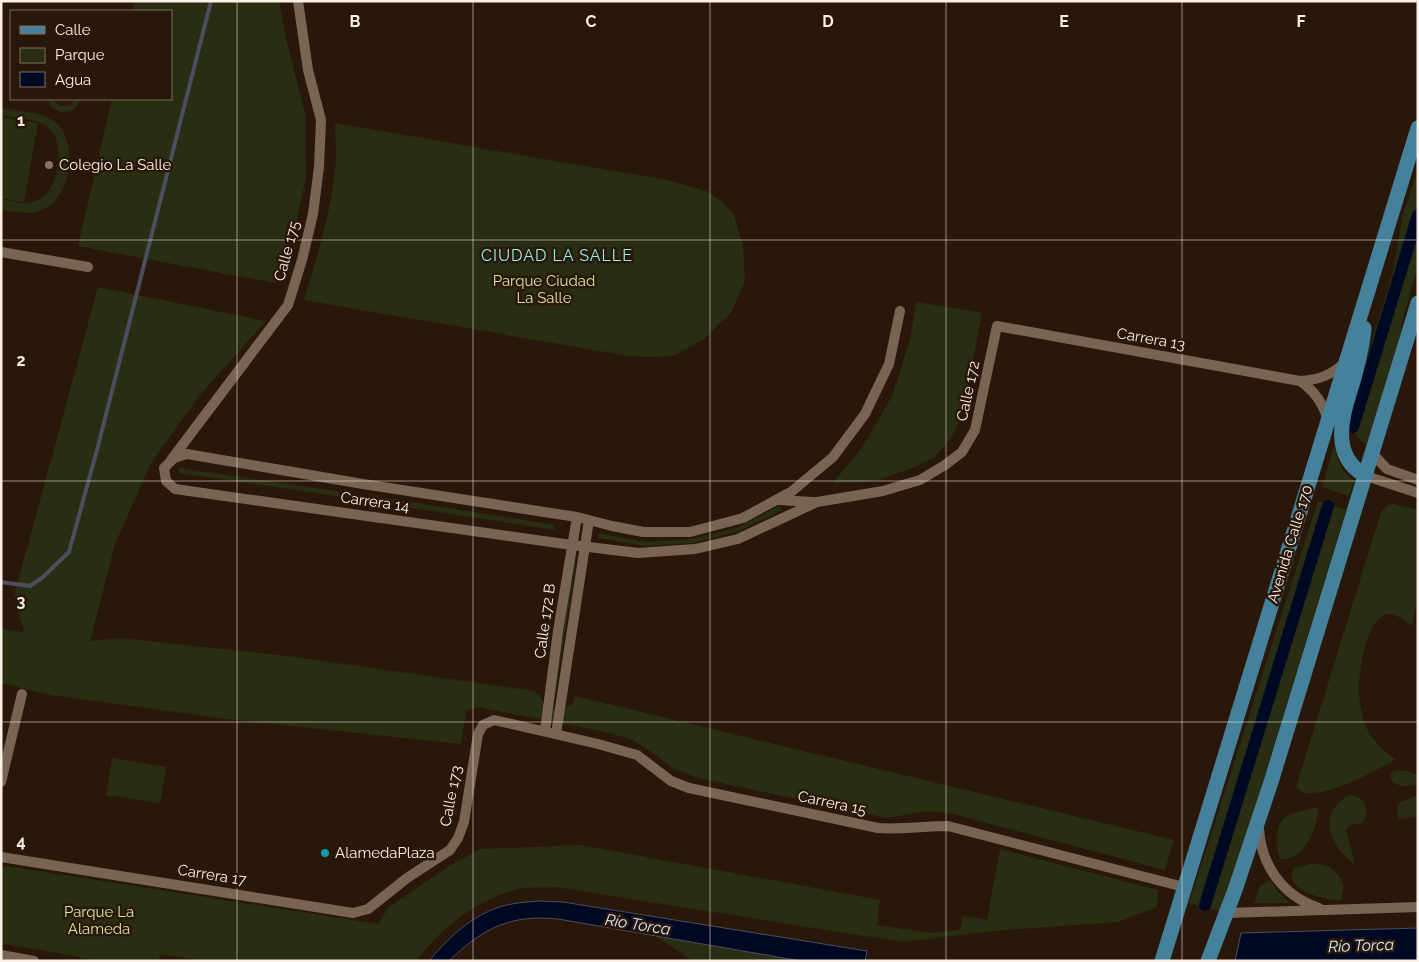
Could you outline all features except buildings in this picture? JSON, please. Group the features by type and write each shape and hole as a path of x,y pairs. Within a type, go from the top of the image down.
{"main road":[{"name":"Avenida Calle 170","path":"1162,961 1418,128"},
{"path":"1366,476 1353,467 1347,457 1342,444 1342,425 1361,349 1369,294 1377,261"},
{"path":"1208,961 1227,913 1258,822 1418,303"}],"street":[{"name":"Calle 175","path":"164,468 288,305 302,260 313,214 319,167 321,120 308,70 298,1"},
{"path":"1,252 88,267"},
{"path":"164,468 174,458 187,454 363,484 577,516 643,532 690,532 743,518 791,492 832,457 866,414 888,364 900,311"},
{"name":"Carrera 13","path":"997,326 1300,381 1315,380 1328,375 1346,360"},
{"name":"Calle 172","path":"817,502 901,487 920,480 962,452 975,430 997,326"},
{"path":"1300,381 1313,390 1328,420"},
{"path":"1373,454 1387,470 1418,480"},
{"name":"Carrera 14","path":"164,468 166,481 175,489 638,553 695,548 738,538 817,502"},
{"path":"1366,476 1418,493"},
{"path":"776,500 817,502"},
{"name":"Calle 172 B","path":"545,731 558,631 577,516"},
{"name":"Calle 172 B","path":"556,734 589,520"},
{"path":"1,782 22,694"},
{"name":"Carrera 15","path":"483,725 494,720 637,755 671,781 689,788 878,828 898,830 925,826 948,826 1184,887"},
{"name":"Calle 173","path":"407,878 450,850 458,838 464,822 478,734 483,725"},
{"path":"1258,822 1261,849 1266,862 1278,881 1302,901 1333,910"},
{"name":"Carrera 17","path":"1,857 353,913 368,909 407,878"},
{"path":"1227,913 1418,907"},
{"path":"1,955 34,961"}],"green space":[{"path":"135,1 279,1 286,39 305,114 306,176 293,239 275,283 78,246 112,100 172,100 172,10 133,10"},
{"path":"48,100 54,100 58,105 65,106 70,105 74,100 80,100 78,105 69,112 62,113 51,107"},
{"path":"1,108 30,112 50,119 63,132 68,144 70,157 65,184 59,196 50,205 39,211 25,213 1,209 1,199 27,203 36,201 44,196 55,179 58,168 58,146 55,137 45,125 27,119 1,115"},
{"path":"1,117 38,123 24,202 1,198"},
{"name":"Parque Ciudad La Salle","path":"335,123 666,180 706,191 721,201 733,213 743,245 745,280 731,313 704,339 673,356 648,357 629,356 304,300 323,235 333,185 336,163"},
{"path":"1418,169 1418,266 1405,311 1389,385 1370,447 1360,440 1354,432 1351,422 1351,410 1394,268 1402,218"},
{"path":"98,287 266,321 199,396 151,463 115,544 90,641 121,638 287,656 534,691 541,696 545,706 553,709 573,704 575,696 1174,840 1165,870 949,813 926,811 887,818 698,778 672,768 633,740 606,732 477,707 466,711 461,744 235,720 50,695 1,683 1,629 24,632 14,596"},
{"path":"916,302 982,313 961,420 950,439 935,457 915,467 881,479 866,482 833,483 863,446 892,396 910,340"},
{"path":"1334,446 1341,465 1354,481 1349,496 1322,487"},
{"path":"179,468 356,494 356,499 179,473"},
{"path":"368,495 555,525 554,530 367,501"},
{"path":"1318,501 1346,510 1246,837 1220,912 1189,903"},
{"path":"1393,504 1418,510 1418,594 1412,626 1398,616 1391,614 1380,618 1374,625 1368,636 1362,662 1359,696 1367,729 1380,746 1396,759 1363,777 1338,787 1326,791 1303,793 1297,788 1297,784 1381,512 1388,505"},
{"path":"779,506 782,510 739,531 693,543 644,546 598,538 599,533 644,542 692,539 737,528"},
{"path":"573,561 576,562 555,696 552,696"},
{"path":"112,758 166,767 160,803 106,795"},
{"path":"1397,770 1418,775 1418,785 1406,786 1394,783 1390,776 1392,772"},
{"path":"1418,795 1418,817 1398,819 1397,808 1399,803"},
{"path":"1348,796 1354,796 1362,800 1366,808 1365,818 1362,823 1350,825 1346,830 1355,865 1339,849 1330,831 1329,821 1332,812"},
{"path":"1318,807 1318,815 1313,833 1303,849 1296,855 1280,859 1277,839 1280,823 1283,819 1294,813"},
{"name":"Parque La Alameda","path":"580,845 880,900 877,925 929,933 960,930 963,916 987,920 1000,849 1158,890 1157,907 1118,922 993,931 903,942 555,887 524,888 492,898 450,925 416,961 204,961 160,954 159,961 101,961 1,943 1,868 7,866 378,924 389,907 451,865 480,849"},
{"path":"1310,864 1327,866 1339,875 1344,886 1341,900 1327,899 1304,891 1293,882 1291,876 1294,868"},
{"path":"1270,880 1277,891 1290,903 1254,903 1260,886"},
{"path":"654,935 801,961 693,961"}],"water":[{"name":"Río Torca","path":"539,901 563,902 867,951 865,961 801,961 558,919 541,918 512,921 486,932 449,961 429,961 456,933 487,912 499,907"},
{"name":"Río Torca","path":"1418,928 1418,961 1235,961 1241,933"}],"waterway":[{"path":"1,582 30,586 43,577 69,552 97,450 211,1"},
{"path":"1353,427 1418,215"},
{"path":"1205,905 1328,506"}],"place":[{"name":"Colegio La Salle","path":"49,165"},
{"name":"AlamedaPlaza","path":"325,853"}],"district":[{"name":"CIUDAD LA SALLE","path":"557,255"}]}
